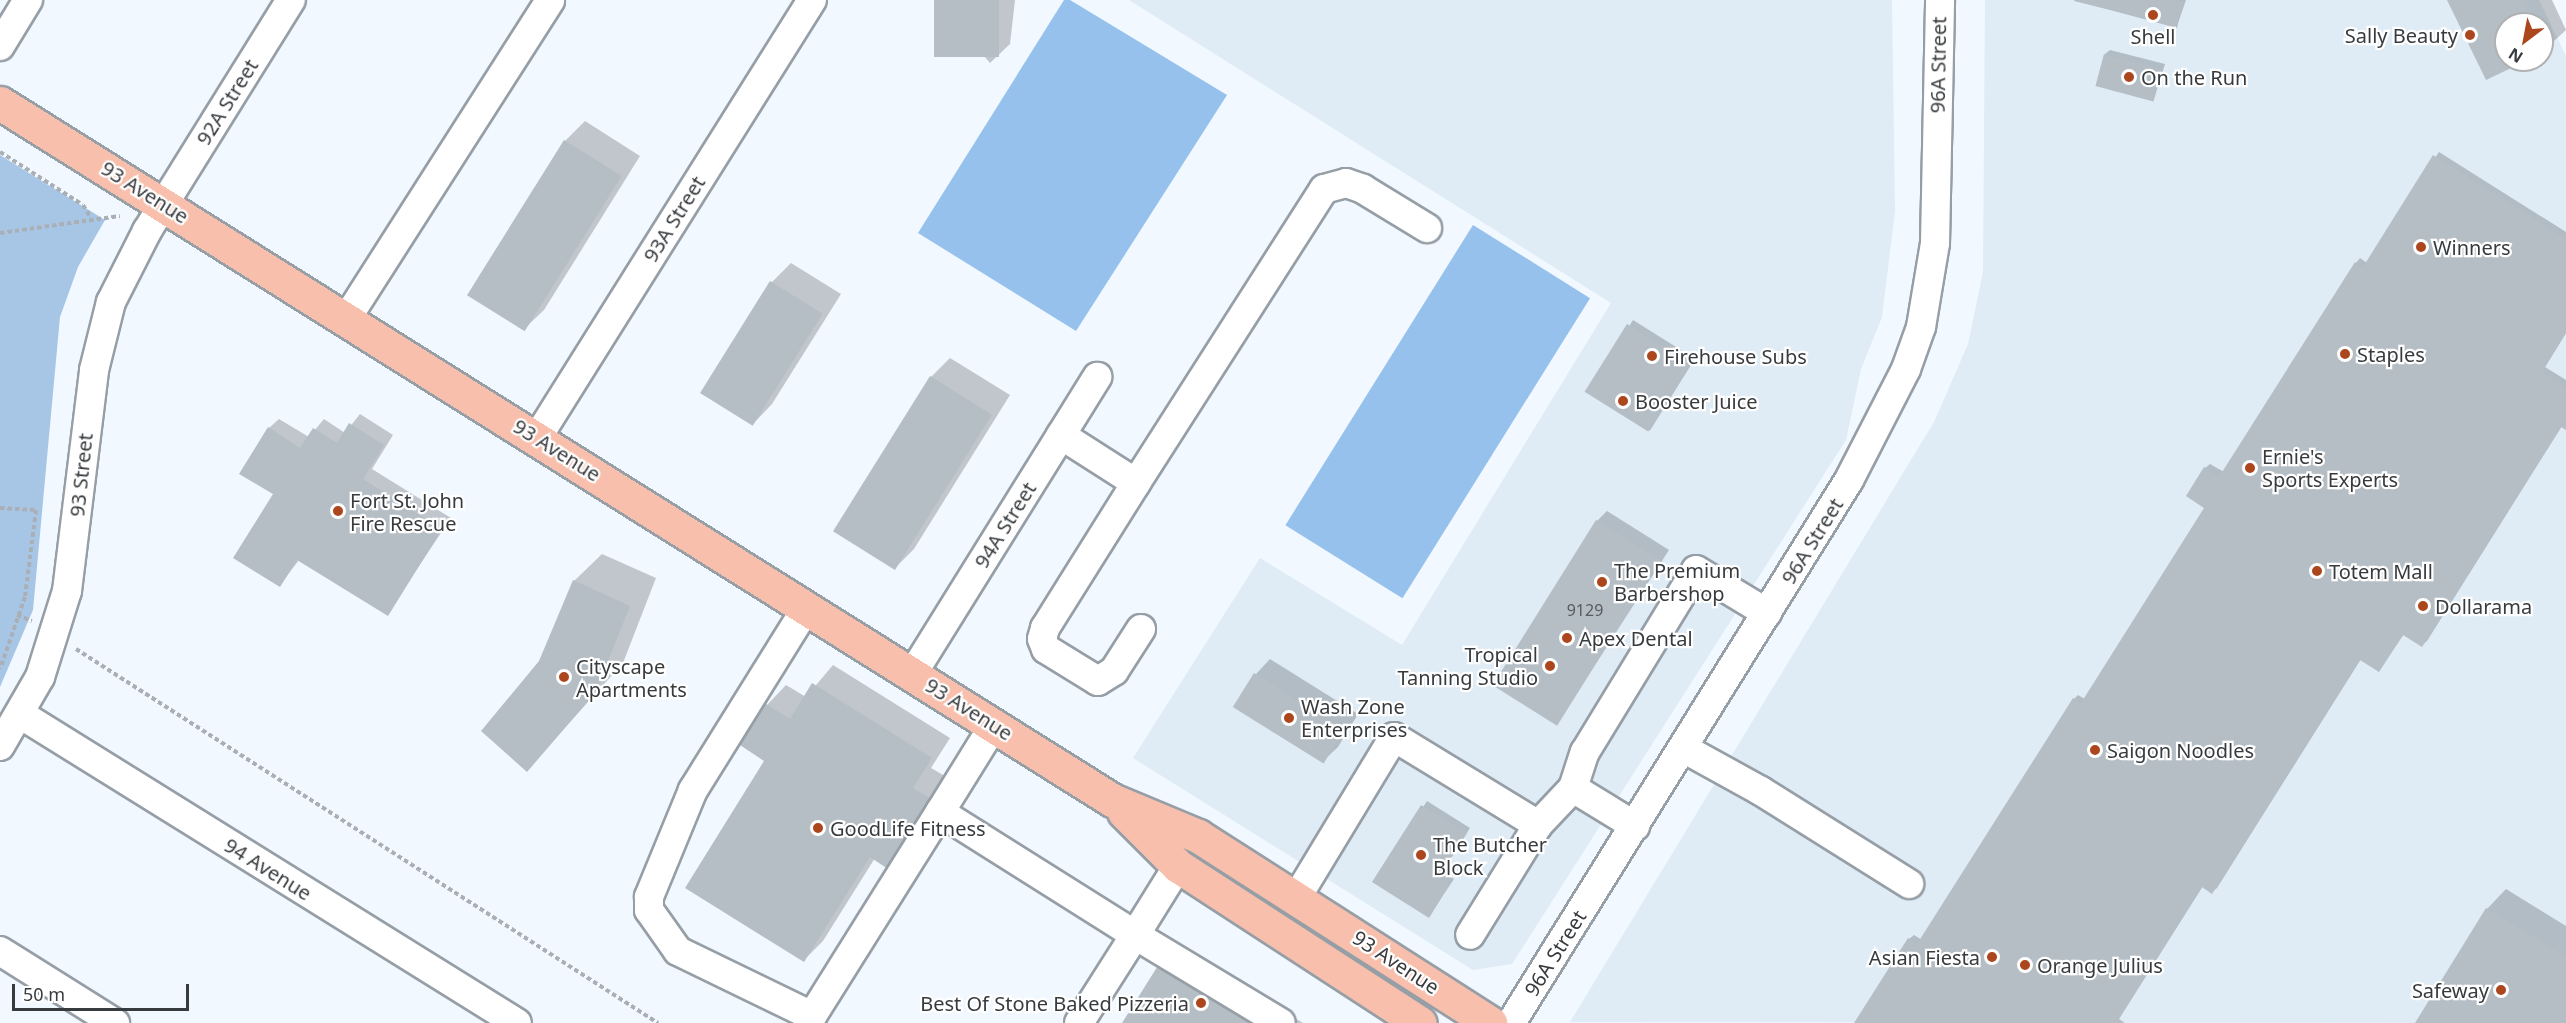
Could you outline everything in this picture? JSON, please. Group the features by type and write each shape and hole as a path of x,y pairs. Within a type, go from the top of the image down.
{"main road":[{"name":"93 Avenue","path":"0,103 347,318 1112,800 1198,836 1297,897 1490,1023"},
{"name":"93 Avenue","path":"1112,800 1178,866 1420,1023"}],"street":[{"path":"0,46 28,0"},
{"name":"92A Street","path":"164,204 291,0"},
{"path":"347,318 550,0"},
{"name":"93A Street","path":"537,438 812,0"},
{"name":"96A Street","path":"1510,1023 1849,480 1906,369 1921,327 1938,205 1940,0"},
{"path":"1141,629 1114,671 1098,681 1046,649 1042,639 1045,628 1324,189 1346,183 1363,189 1427,228"},
{"name":"93 Street","path":"0,746 20,714 50,653 67,591 86,424 101,339 123,276 164,204"},
{"name":"94A Street","path":"913,673 1097,377"},
{"path":"1061,435 1136,483"},
{"path":"1470,935 1538,825 1573,788 1585,752 1696,570 1767,613"},
{"path":"807,607 693,790 649,897 649,910 678,951 817,1020 994,725"},
{"name":"94 Avenue","path":"20,714 517,1023"},
{"path":"1297,897 1394,737 1538,825"},
{"path":"1683,748 1761,791 1908,884"},
{"path":"1573,788 1635,826"},
{"path":"940,812 1135,935 1281,1023"},
{"path":"1079,1023 1178,866"},
{"path":"0,951 115,1023"}],"path":[{"path":"0,152 83,205 91,218"},
{"path":"0,233 91,218 120,216"},
{"path":"0,507 36,510 25,597 0,669"},
{"path":"99,666 658,1023"}],"shaded area":[{"path":"1064,0 1070,0 1227,95 1076,331 918,233"},
{"path":"1129,0 1892,0 1895,211 1882,317 1861,369 1846,440 1512,964 1473,970 1133,758 1260,558 1402,645 1611,303"},
{"path":"1985,0 2539,0 2545,12 2494,12 2494,72 2554,72 2554,31 2566,56 2566,1023 1570,1022 1934,422 1968,344 1983,272"},
{"path":"0,155 105,220 78,267 60,317 33,610 0,687"},
{"path":"1473,225 1590,298 1402,598 1285,525"}],"building":[{"path":"934,0 999,0 999,57 934,57"},
{"name":"Shell","path":"2073,0 2175,0 2183,2 2177,28"},
{"path":"2447,0 2523,0 2529,12 2494,12 2494,72 2503,72 2486,80"},
{"name":"On the Run","path":"2104,54 2162,70 2153,101 2095,86"},
{"path":"564,140 622,176 525,331 467,295"},
{"name":"Totem Mall","path":"2433,155 2566,239 2566,333 2542,372 2566,387 2566,430 2561,427 2422,647 2403,635 2379,672 2360,660 2212,894 2202,887 2116,1023 1854,1023 1908,938 1917,944 2073,698 2081,703 2204,508 2186,496 2204,467 2219,477 2355,262 2363,267"},
{"path":"770,281 823,314 753,426 700,393"},
{"path":"1627,324 1691,364 1648,432 1585,392"},
{"path":"930,376 992,415 895,570 833,531"},
{"name":"Fort St. John Fire Rescue","path":"349,423 384,445 363,479 442,529 388,616 297,560 280,587 233,558 273,494 239,474 268,427 300,448 313,428 337,443"},
{"path":"1596,520 1660,560 1557,726 1493,685"},
{"name":"Cityscape Apartments","path":"573,580 630,606 595,693 527,772 481,731 539,661"},
{"name":"Wash Zone Enterprises","path":"1254,673 1345,730 1324,764 1233,707"},
{"name":"GoodLife Fitness","path":"812,683 932,758 913,788 931,799 888,869 870,857 804,962 685,888 764,761 740,745 766,704 790,719"},
{"name":"The Butcher Block","path":"1421,805 1467,833 1439,877 1450,884 1429,918 1372,882"},
{"name":"Safeway","path":"2486,908 2566,957 2566,1023 2415,1023"},
{"path":"1159,964 1253,1023 1122,1023"}],"place":[{"name":"Shell","path":"2153,15"},
{"name":"Sally Beauty","path":"2470,35"},
{"name":"On the Run","path":"2129,77"},
{"name":"Winners","path":"2421,247"},
{"name":"Staples","path":"2345,354"},
{"name":"Firehouse Subs","path":"1652,356"},
{"name":"Booster Juice","path":"1623,401"},
{"name":"Ernie's Sports Experts","path":"2250,468"},
{"name":"Fort St. John Fire Rescue","path":"338,511"},
{"name":"Totem Mall","path":"2317,571"},
{"name":"The Premium Barbershop","path":"1602,582"},
{"name":"Dollarama","path":"2423,606"},
{"name":"Apex Dental","path":"1567,638"},
{"name":"Tropical Tanning Studio","path":"1550,666"},
{"name":"Cityscape Apartments","path":"564,677"},
{"name":"Wash Zone Enterprises","path":"1289,718"},
{"name":"Saigon Noodles","path":"2095,750"},
{"name":"GoodLife Fitness","path":"818,828"},
{"name":"The Butcher Block","path":"1421,855"},
{"name":"Asian Fiesta","path":"1992,957"},
{"name":"Orange Julius","path":"2025,965"},
{"name":"Safeway","path":"2501,990"},
{"name":"Best Of Stone Baked Pizzeria","path":"1201,1003"}]}
